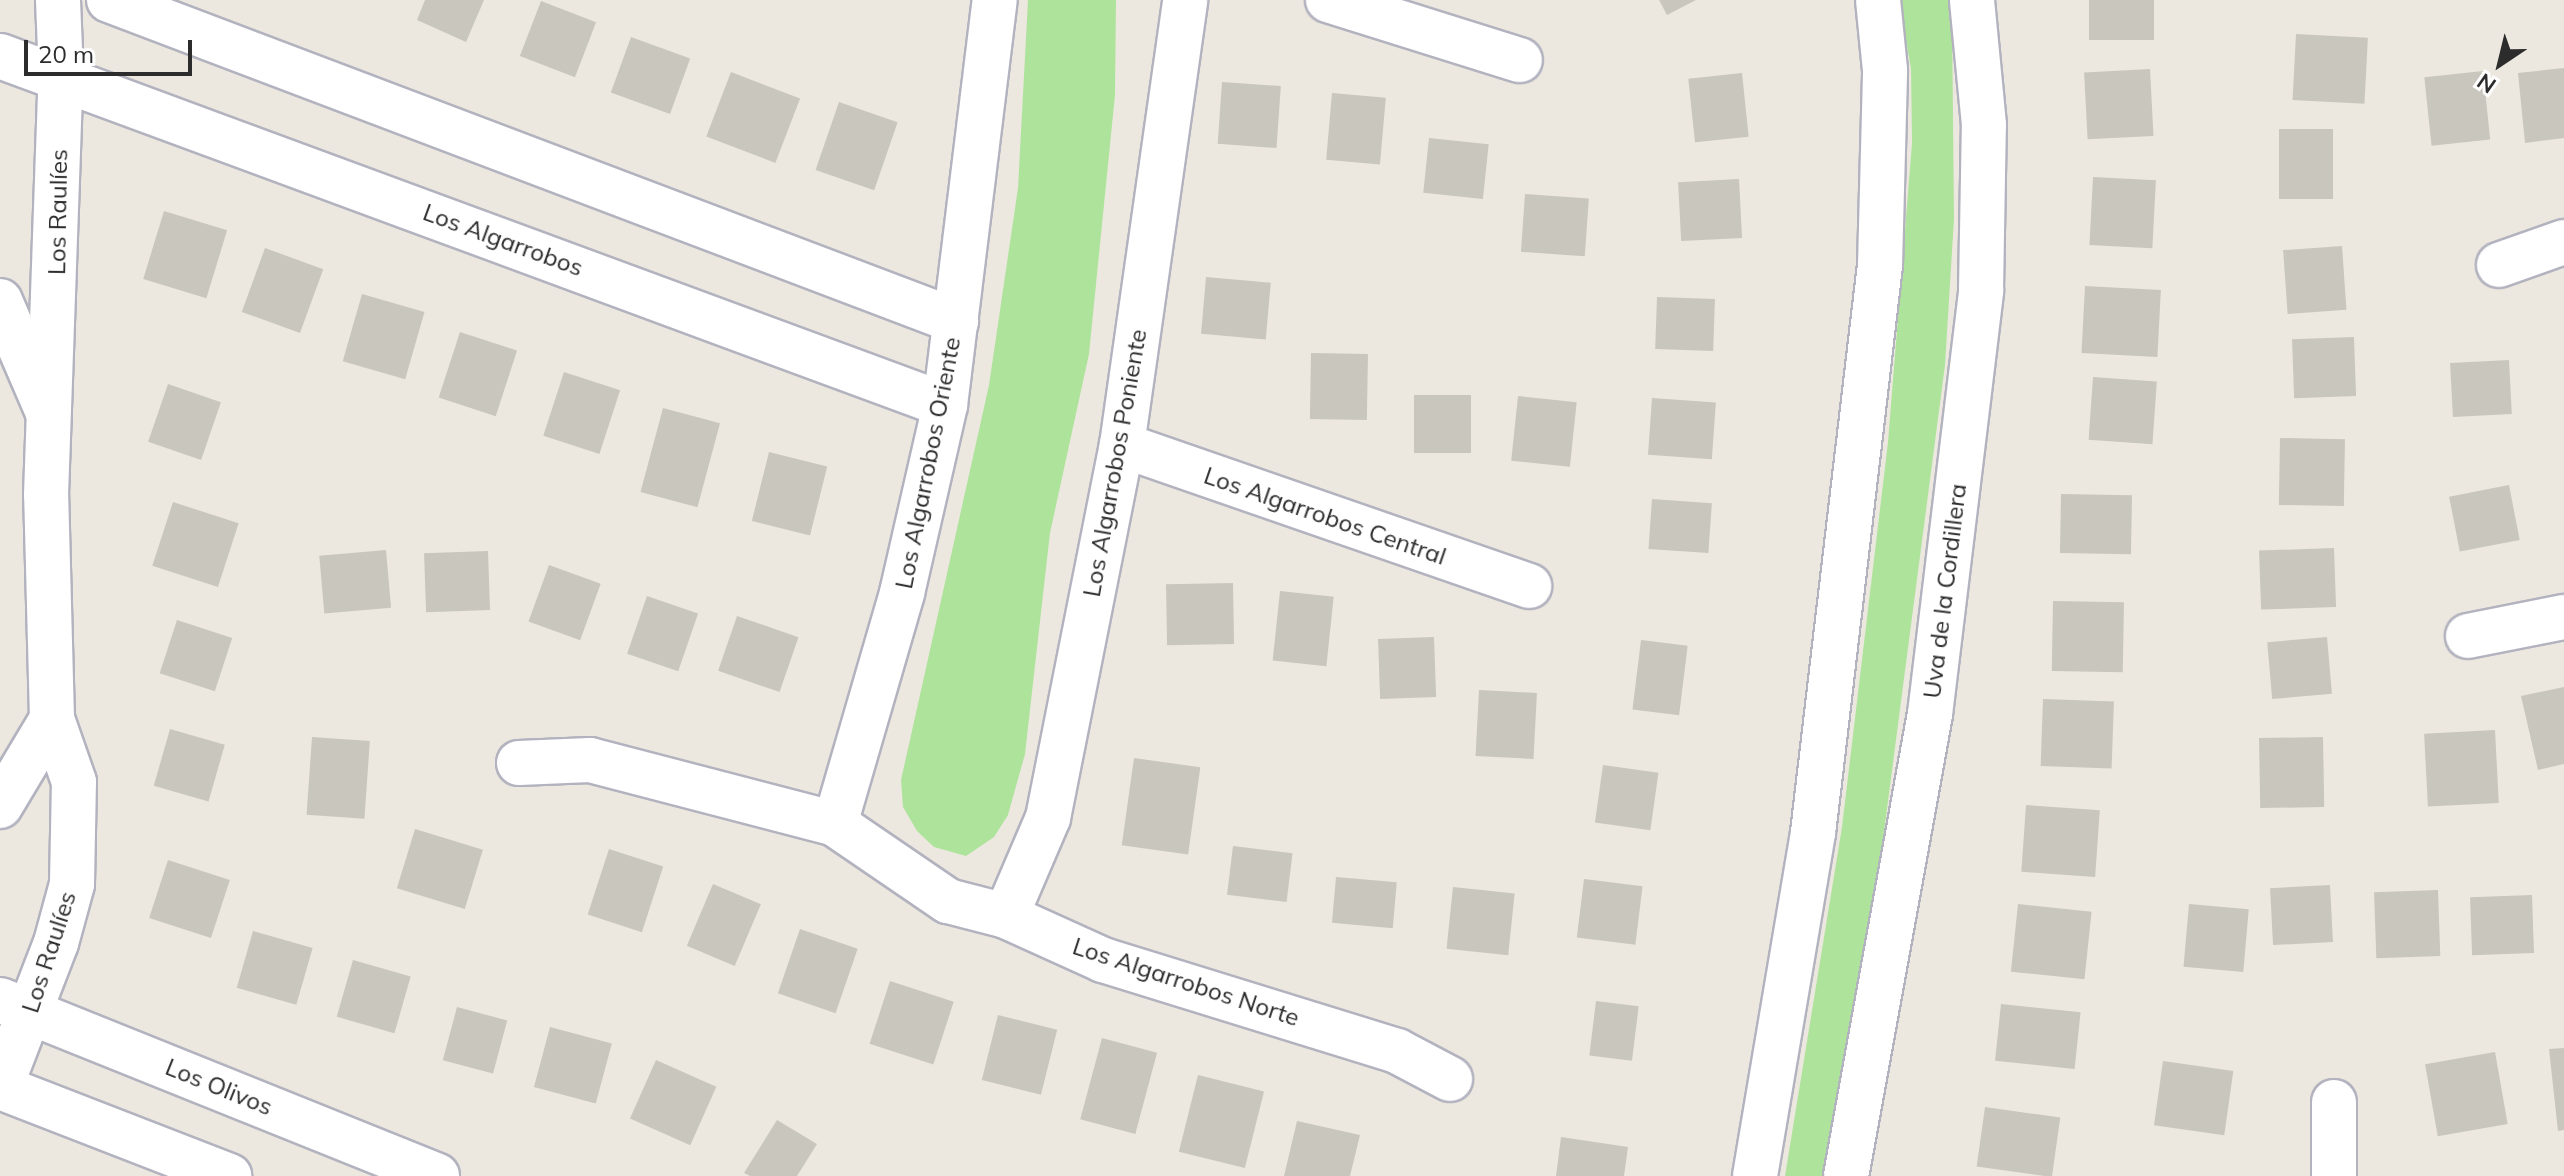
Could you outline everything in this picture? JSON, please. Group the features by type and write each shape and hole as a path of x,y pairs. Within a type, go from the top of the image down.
{"street":[{"name":"Los Raulíes","path":"0,1088 16,1004 72,884 74,782 52,719 46,495 52,423 61,75 58,0"},
{"path":"109,0 956,321"},
{"name":"Los Algarrobos Oriente","path":"835,824 902,593 945,405 995,0"},
{"name":"Los Algarrobos Poniente","path":"1006,916 1048,818 1122,445 1185,0"},
{"path":"1328,0 1520,60"},
{"path":"1755,1176 1813,833 1880,265 1885,70 1878,0"},
{"name":"Uva de la Cordillera","path":"1846,1176 1930,714 1981,290 1984,125 1972,0"},
{"name":"Los Algarrobos","path":"0,56 61,75 945,405"},
{"path":"2499,265 2564,242"},
{"name":"Los Raulíes","path":"0,301 52,423"},
{"name":"Los Algarrobos Central","path":"1122,445 1529,586"},
{"path":"2468,636 2564,617"},
{"path":"0,806 52,719"},
{"name":"Los Algarrobos Norte","path":"519,763 590,760 835,824 948,901 1006,916 1103,960 1397,1051 1450,1079"},
{"name":"Los Olivos","path":"16,1004 437,1176"},
{"path":"0,1088 229,1176"},
{"path":"2334,1102 2334,1176"}],"green space":[{"path":"1028,0 1116,0 1115,95 1089,354 1050,533 1025,754 1008,815 994,837 966,856 934,847 917,831 903,807 901,780 989,385 1018,188"},
{"path":"1899,0 1948,0 1952,15 1954,219 1945,365 1876,893 1829,1176 1785,1176 1842,827 1888,442 1912,143 1911,69"}],"building":[{"path":"425,0 484,0 466,42 417,20"},
{"path":"1659,0 1696,0 1667,15"},
{"path":"2089,0 2154,0 2154,40 2089,40"},
{"path":"541,1 596,22 575,77 520,56"},
{"path":"2296,34 2368,38 2364,104 2293,100"},
{"path":"631,37 690,59 670,114 611,92"},
{"path":"2564,68 2564,138 2525,143 2518,73"},
{"path":"2150,69 2154,136 2088,139 2084,72"},
{"path":"2483,71 2490,140 2432,146 2424,77"},
{"path":"731,72 800,99 775,163 706,136"},
{"path":"1742,73 1749,137 1695,142 1688,79"},
{"path":"1222,82 1281,86 1277,148 1218,144"},
{"path":"1332,93 1386,98 1380,164 1326,160"},
{"path":"839,102 898,122 874,190 816,170"},
{"path":"2279,129 2333,129 2333,199 2279,199"},
{"path":"1429,138 1489,144 1483,199 1423,193"},
{"path":"2093,177 2156,180 2152,248 2089,245"},
{"path":"1739,179 1742,238 1681,241 1678,182"},
{"path":"1525,194 1589,198 1585,256 1521,252"},
{"path":"164,211 227,230 206,298 143,279"},
{"path":"2342,246 2346,310 2288,314 2283,250"},
{"path":"265,248 323,269 300,333 242,312"},
{"path":"1206,277 1271,283 1266,339 1201,334"},
{"path":"2085,286 2161,290 2157,357 2081,353"},
{"path":"362,294 424,312 405,379 343,361"},
{"path":"1657,297 1715,299 1713,351 1655,349"},
{"path":"460,332 517,351 496,416 439,398"},
{"path":"2354,337 2356,396 2294,398 2292,339"},
{"path":"1311,353 1368,354 1367,420 1310,419"},
{"path":"2509,360 2512,414 2453,417 2450,363"},
{"path":"564,372 620,390 599,454 543,436"},
{"path":"2093,377 2157,381 2152,444 2089,440"},
{"path":"168,384 221,402 201,460 148,442"},
{"path":"1414,395 1471,395 1471,453 1414,453"},
{"path":"1518,396 1577,402 1570,467 1511,461"},
{"path":"1652,398 1716,402 1712,459 1648,455"},
{"path":"663,408 720,423 697,507 640,492"},
{"path":"2280,438 2345,439 2344,506 2279,505"},
{"path":"769,452 827,467 810,535 752,521"},
{"path":"2509,485 2520,540 2460,552 2449,497"},
{"path":"2061,494 2132,495 2131,554 2060,553"},
{"path":"1652,499 1712,503 1708,553 1649,549"},
{"path":"173,502 239,523 218,587 152,566"},
{"path":"2334,548 2336,607 2261,610 2259,551"},
{"path":"386,550 391,608 324,614 319,556"},
{"path":"488,551 490,610 426,612 424,553"},
{"path":"549,565 601,584 580,640 528,621"},
{"path":"1233,583 1234,644 1167,645 1166,584"},
{"path":"1280,591 1334,597 1326,666 1273,661"},
{"path":"647,596 698,614 678,671 627,654"},
{"path":"2053,601 2124,602 2123,672 2052,671"},
{"path":"737,616 798,637 780,692 718,671"},
{"path":"177,620 232,638 215,691 160,673"},
{"path":"1434,637 1436,697 1380,699 1378,639"},
{"path":"2327,637 2332,694 2272,699 2267,642"},
{"path":"1641,640 1688,646 1679,715 1632,709"},
{"path":"2564,687 2564,764 2538,770 2521,696"},
{"path":"1479,690 1537,693 1533,759 1476,756"},
{"path":"2043,699 2114,701 2112,768 2041,766"},
{"path":"170,729 225,745 209,801 154,786"},
{"path":"2495,730 2499,803 2428,807 2424,734"},
{"path":"312,737 370,741 364,819 307,815"},
{"path":"2323,737 2324,807 2260,808 2259,738"},
{"path":"1134,758 1200,767 1188,854 1122,845"},
{"path":"1603,765 1658,773 1650,830 1595,822"},
{"path":"2026,805 2100,810 2095,877 2021,872"},
{"path":"415,829 483,850 465,909 397,888"},
{"path":"1233,846 1293,853 1287,902 1227,895"},
{"path":"609,849 663,867 642,932 588,915"},
{"path":"168,860 230,880 211,938 149,918"},
{"path":"1336,877 1397,882 1393,928 1332,923"},
{"path":"1584,879 1643,886 1635,945 1577,938"},
{"path":"713,884 761,904 735,966 687,946"},
{"path":"2330,885 2333,942 2273,945 2270,888"},
{"path":"1453,887 1515,893 1508,955 1447,949"},
{"path":"2438,890 2440,956 2376,958 2374,892"},
{"path":"2532,895 2534,953 2472,955 2470,897"},
{"path":"2018,904 2092,912 2084,979 2011,972"},
{"path":"2189,904 2249,909 2243,972 2184,967"},
{"path":"800,929 858,949 836,1013 778,993"},
{"path":"253,931 313,948 296,1005 237,988"},
{"path":"353,960 411,977 394,1033 337,1017"},
{"path":"890,981 954,1002 933,1064 870,1044"},
{"path":"1596,1001 1639,1006 1632,1061 1589,1056"},
{"path":"2001,1004 2081,1012 2075,1069 1995,1061"},
{"path":"457,1007 507,1020 493,1074 443,1060"},
{"path":"998,1015 1057,1030 1041,1095 982,1080"},
{"path":"550,1027 612,1044 596,1103 534,1087"},
{"path":"1102,1038 1157,1053 1135,1134 1080,1119"},
{"path":"2564,1048 2564,1130 2558,1131 2549,1049"},
{"path":"2495,1052 2508,1124 2438,1136 2425,1064"},
{"path":"656,1060 716,1087 690,1145 630,1118"},
{"path":"2163,1061 2233,1071 2224,1135 2154,1125"},
{"path":"1198,1075 1264,1091 1245,1168 1179,1152"},
{"path":"1985,1107 2060,1118 2052,1176 1977,1166"},
{"path":"777,1120 817,1144 797,1176 750,1176 744,1173"},
{"path":"1297,1121 1360,1135 1350,1176 1284,1176"},
{"path":"1561,1137 1628,1147 1624,1176 1556,1176"}]}
